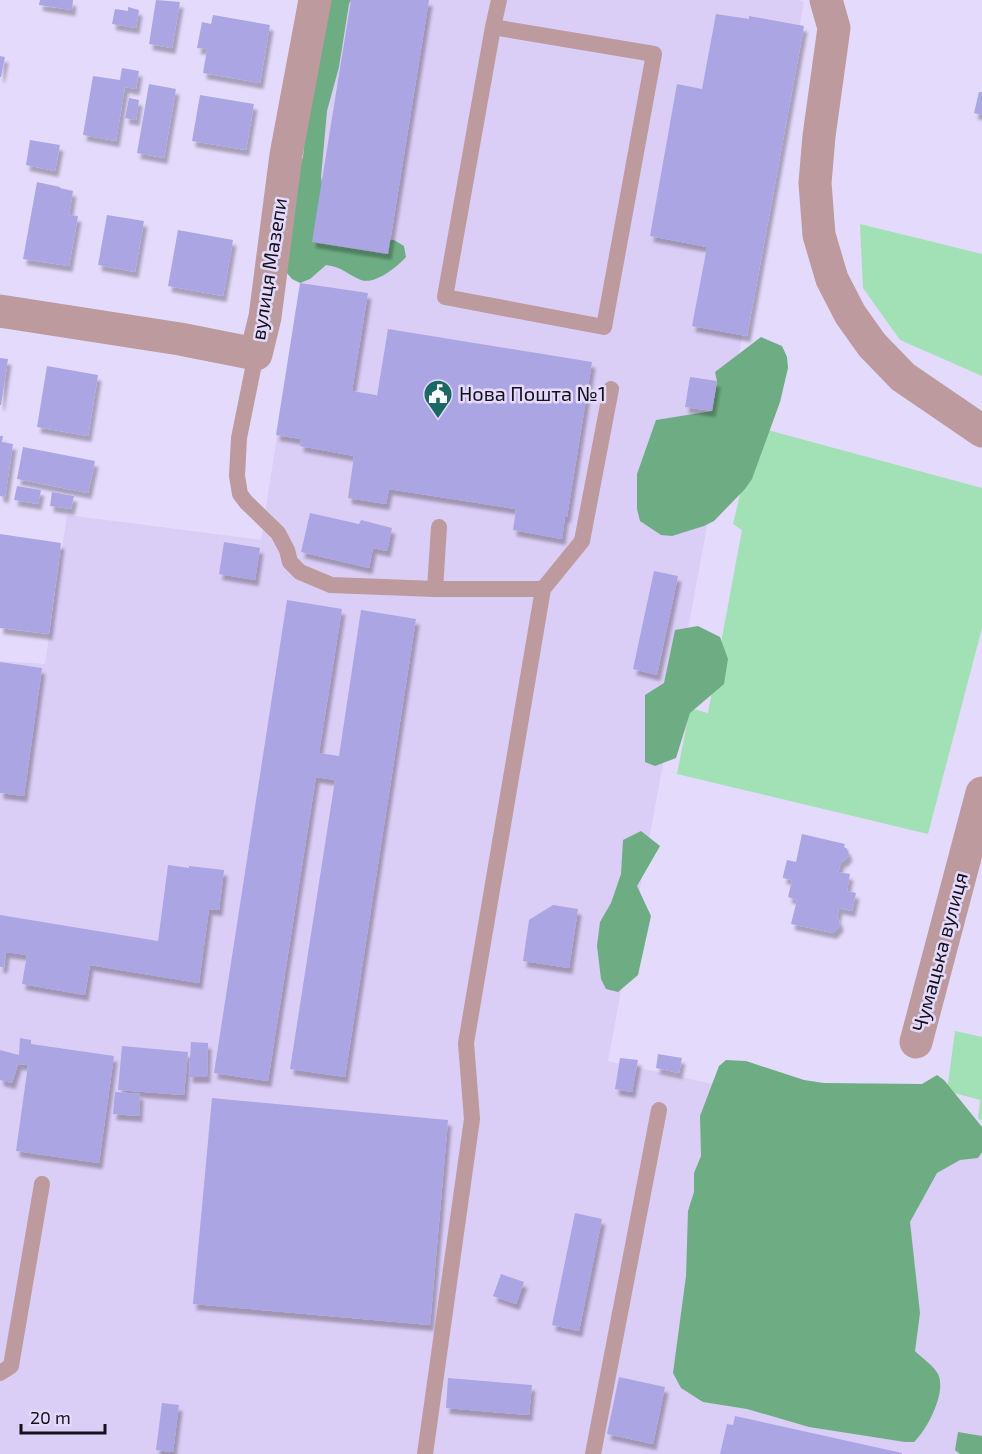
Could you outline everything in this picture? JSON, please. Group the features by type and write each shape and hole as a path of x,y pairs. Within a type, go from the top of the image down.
{"street":[{"name":"вулиця Мазепи","path":"0,310 180,339 256,354 265,317 286,155 315,0"},
{"path":"826,0 834,28 815,183 819,235 832,279 850,314 872,345 903,377 982,431"},
{"name":"Чумацька вулиця","path":"916,1042 982,793"}],"lane":[{"path":"493,27 654,54 604,327 445,297 493,27 499,0"},
{"path":"256,354 239,438 237,476 240,494 278,533 287,550 290,562 300,572 331,585 435,589 543,589"},
{"path":"425,1454 472,1119 466,1042 543,589 582,541 611,389"},
{"path":"435,589 439,527"},
{"path":"593,1454 659,1110"},
{"path":"0,1373 11,1366 42,1184"}],"shaded area":[{"path":"344,0 799,0 804,2 608,1061 982,1143 982,1454 0,1454 0,661 45,664 67,515 261,540"}],"green space":[{"path":"326,0 351,0 339,67 327,111 321,177 330,233 394,240 404,246 406,257 391,270 373,280 361,280 340,269 326,265 310,279 300,283 286,272 282,218 303,157 314,35"},
{"path":"860,224 982,254 982,376 900,340 863,288"},
{"path":"761,337 782,346 787,357 788,368 780,402 752,479 714,521 672,536 661,535 640,521 637,509 637,474 656,420 712,411 717,381 715,372"},
{"path":"756,427 982,488 982,628 928,834 677,774 690,708 708,713 742,530 733,524"},
{"path":"698,626 720,637 728,659 724,684 690,713 676,758 655,766 645,762 645,695 664,683 675,630"},
{"path":"641,831 660,846 637,886 651,916 638,975 618,992 606,989 601,979 597,946 600,922 611,903 621,874 623,840"},
{"path":"955,1031 982,1037 982,1120 978,1119 980,1100 947,1091"},
{"path":"726,1060 746,1061 804,1080 824,1083 922,1084 937,1075 944,1080 982,1127 982,1152 978,1158 960,1160 937,1173 910,1222 920,1313 915,1351 934,1368 940,1382 938,1400 930,1420 914,1442 809,1427 747,1409 703,1402 681,1388 673,1373 686,1276 688,1211 694,1192 694,1173 701,1156 700,1116 719,1066"},
{"path":"958,1432 982,1436 982,1454 960,1454 955,1450"}],"building":[{"path":"40,0 73,0 72,10 39,5"},
{"path":"156,0 180,2 172,48 149,44"},
{"path":"351,0 429,0 388,254 312,242"},
{"path":"128,7 139,10 136,28 112,24 115,9 128,11"},
{"path":"716,14 749,19 749,16 804,26 747,336 692,326 707,247 650,236 677,84 702,89"},
{"path":"213,15 270,25 260,83 203,73 207,49 197,48 202,22 211,24"},
{"path":"0,56 5,57 1,77 0,77"},
{"path":"122,68 139,71 136,89 125,87 116,141 83,135 93,76 120,80"},
{"path":"149,84 176,89 164,158 137,153"},
{"path":"979,92 982,92 982,115 974,113"},
{"path":"200,95 254,104 246,150 192,141"},
{"path":"129,98 139,100 136,120 125,118"},
{"path":"30,140 60,145 55,171 26,165"},
{"path":"37,182 73,191 69,215 78,216 69,266 23,259"},
{"path":"107,215 144,221 135,272 98,265"},
{"path":"178,230 233,240 223,296 168,286"},
{"path":"300,283 368,293 352,391 377,396 388,329 592,362 562,539 513,530 516,509 389,489 386,504 348,498 354,456 300,446 301,439 276,435"},
{"path":"0,358 8,359 1,405 0,405"},
{"path":"47,366 98,375 88,436 37,427"},
{"path":"690,377 717,381 712,411 685,407"},
{"path":"0,436 3,436 2,442 13,444 5,497 0,496"},
{"path":"23,447 95,461 88,493 17,479"},
{"path":"17,486 41,490 38,504 14,500"},
{"path":"52,492 74,496 71,509 50,506"},
{"path":"310,513 359,524 361,520 392,528 387,551 373,548 369,568 301,552"},
{"path":"0,534 61,543 49,634 0,628"},
{"path":"224,542 260,548 255,580 219,574"},
{"path":"654,571 678,576 657,675 633,669"},
{"path":"287,600 342,609 319,753 339,756 361,610 416,619 345,1077 290,1069 335,780 316,777 268,1081 214,1073"},
{"path":"0,662 42,668 24,796 0,793"},
{"path":"802,834 845,844 844,847 849,855 841,862 838,872 850,874 847,891 856,893 852,911 839,908 837,918 840,926 833,933 791,924 797,900 788,897 792,880 783,878 783,876 787,860 796,862"},
{"path":"168,865 224,870 219,910 209,909 199,983 90,965 85,995 22,984 27,955 6,952 4,967 0,967 0,915 158,941"},
{"path":"553,905 578,909 569,968 523,961 529,920"},
{"path":"20,1038 31,1040 31,1044 114,1056 99,1163 16,1151 28,1065 18,1064 12,1083 0,1080 0,1050 19,1055"},
{"path":"191,1042 208,1043 207,1077 189,1077"},
{"path":"122,1046 188,1052 184,1095 118,1090"},
{"path":"658,1054 682,1058 679,1073 656,1068"},
{"path":"620,1058 638,1060 632,1092 615,1089"},
{"path":"115,1092 140,1094 139,1116 113,1114"},
{"path":"212,1098 448,1120 430,1325 193,1304"},
{"path":"575,1213 602,1219 579,1331 552,1325"},
{"path":"501,1274 524,1282 516,1304 493,1296"},
{"path":"619,1377 665,1387 653,1444 607,1434"},
{"path":"448,1378 532,1385 529,1415 446,1408"},
{"path":"162,1403 179,1405 173,1452 156,1450"},
{"path":"735,1416 902,1454 720,1454 727,1424 733,1425"}],"place":[{"name":"Нова Пошта №1","path":"438,420"}]}
